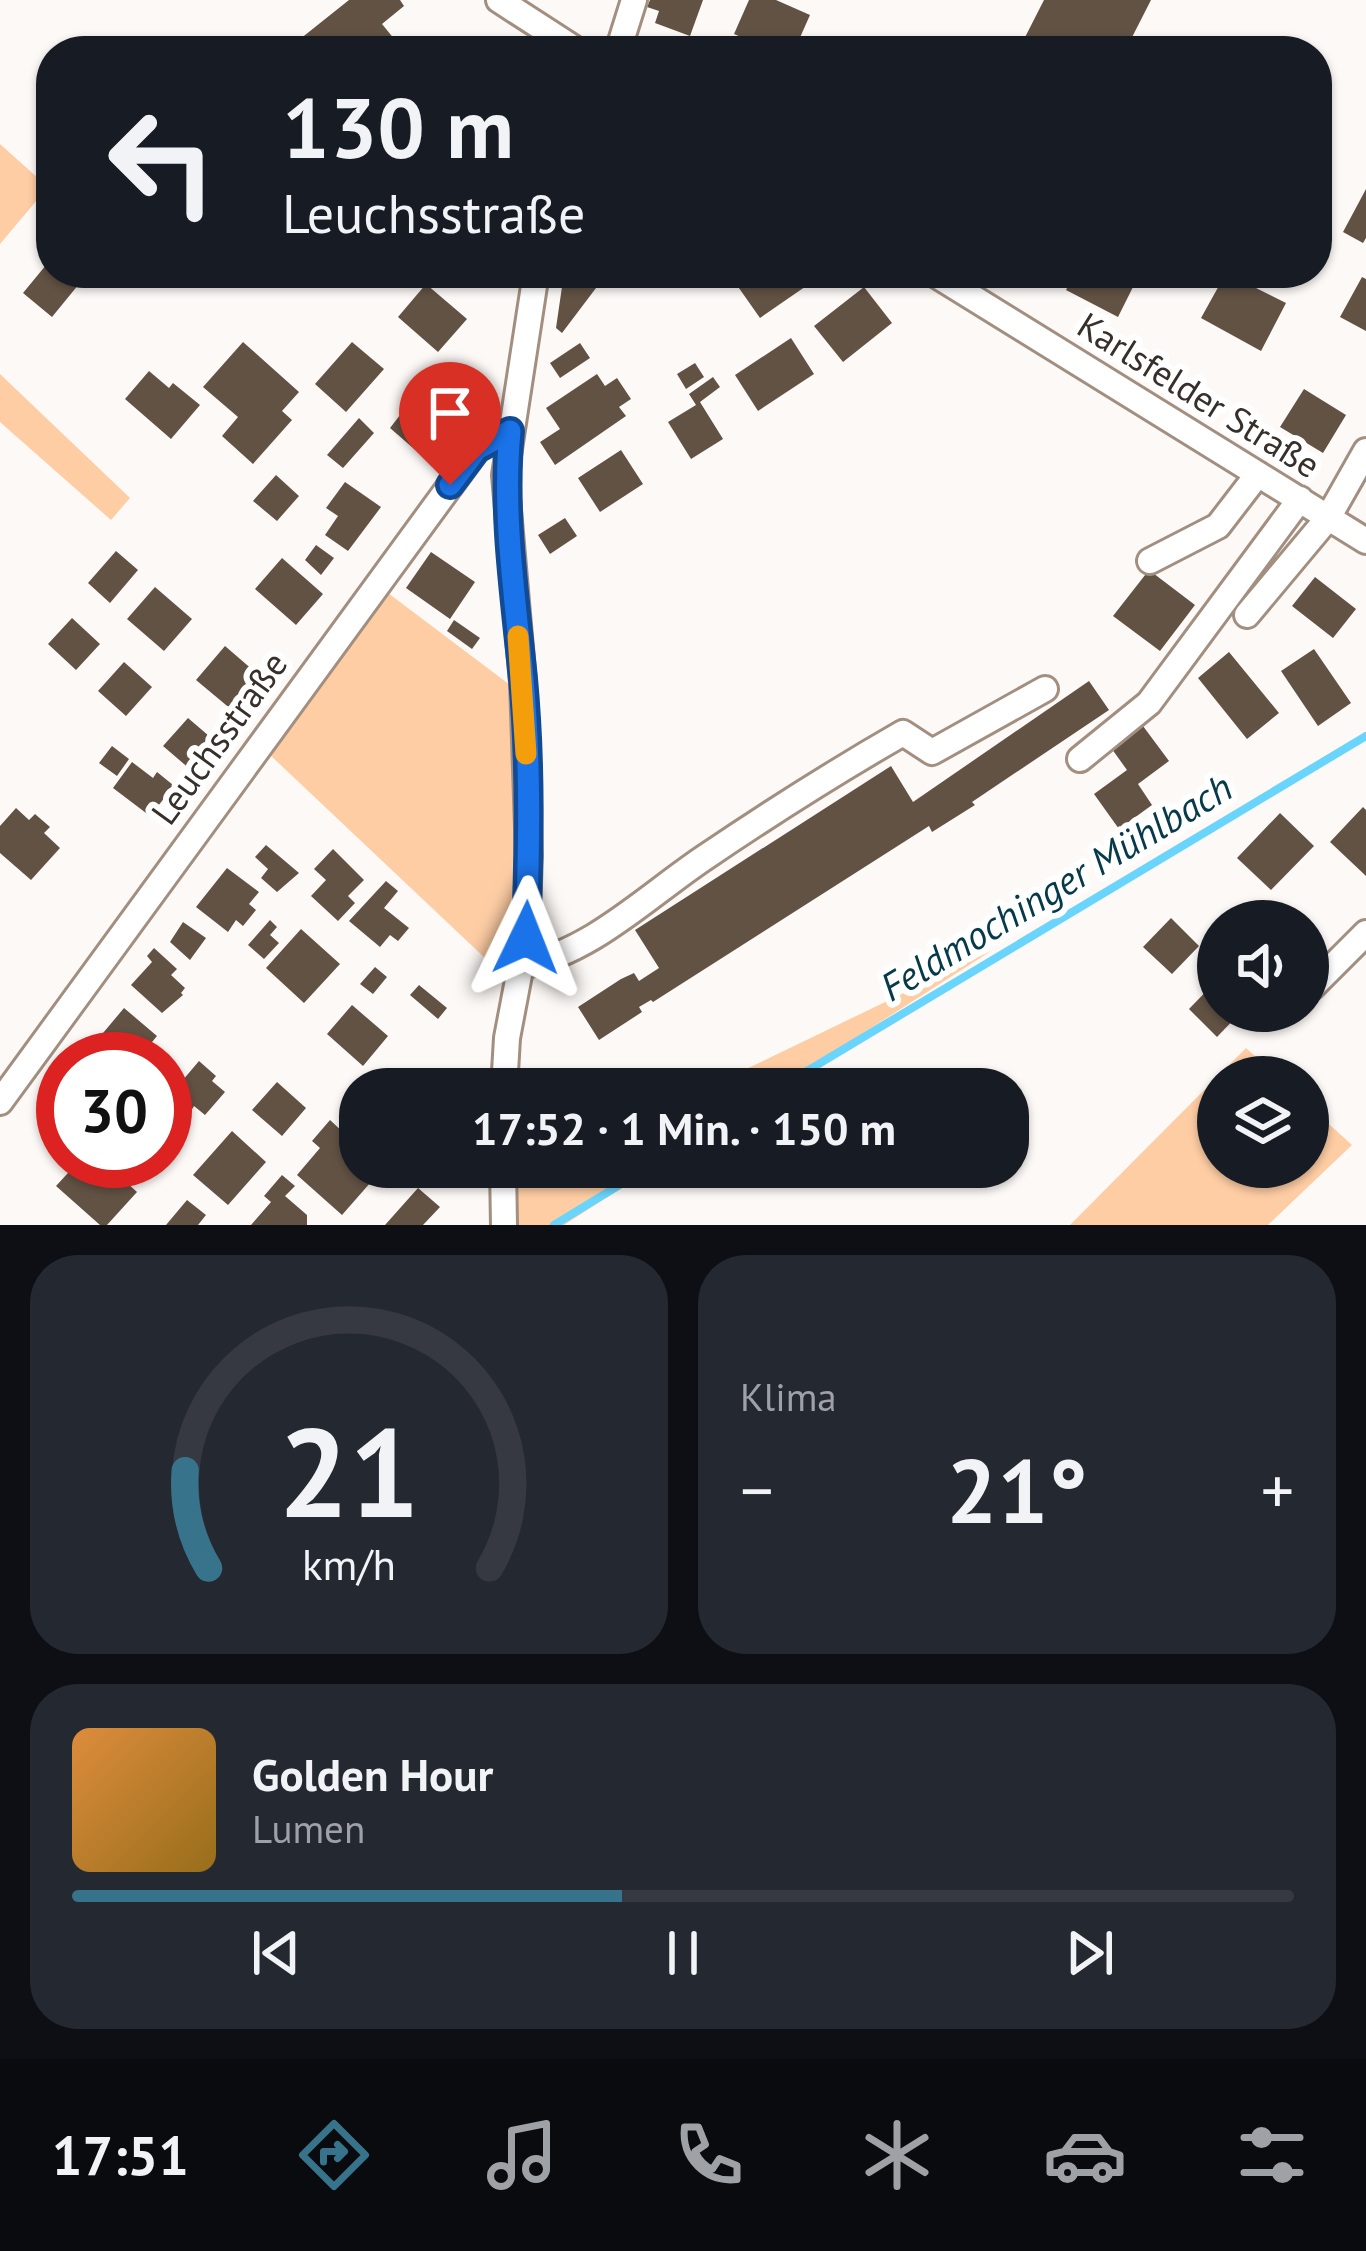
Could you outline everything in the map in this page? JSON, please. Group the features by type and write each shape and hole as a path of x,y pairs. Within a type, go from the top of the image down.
{"street":[{"path":"500,0 555,36"},
{"path":"623,36 634,0"},
{"path":"505,1068 521,966 529,856 524,683 506,475 534,288"},
{"name":"Karlsfelder Straße","path":"957,288 1366,542"},
{"name":"Leuchsstraße","path":"0,1102 477,449 510,431"},
{"path":"1247,615 1328,518 1366,451"},
{"path":"1150,561 1218,526 1258,474"},
{"path":"1080,759 1149,703 1300,500"},
{"path":"521,966 567,951 612,925 703,859 903,733 932,752 1045,689"},
{"path":"1329,970 1366,933"},
{"path":"503,1188 504,1225"}],"shaded area":[{"path":"0,144 36,176 36,201 0,244"},
{"path":"0,374 130,498 111,520 0,422"},
{"path":"384,590 510,685 514,867 504,976 268,753"},
{"path":"991,951 809,1068 748,1068"},
{"path":"1197,1097 1197,1188 1307,1188 1268,1225 1070,1225"},
{"path":"1329,1124 1352,1145 1329,1167"},
{"path":"511,1188 621,1188 564,1225 511,1225"}],"building":[{"path":"349,0 400,0 404,6 382,24 392,36 304,36"},
{"path":"650,0 703,0 690,36 655,23 659,11 647,7"},
{"path":"749,0 776,0 810,15 801,36 734,34"},
{"path":"1044,0 1151,0 1133,36 1026,36"},
{"path":"1366,189 1366,238 1363,243 1343,232"},
{"path":"36,277 36,288 76,288 52,317 23,293"},
{"path":"1362,277 1366,279 1366,331 1340,317"},
{"path":"423,288 431,288 467,319 438,352 398,317"},
{"path":"562,288 596,288 562,333 556,328"},
{"path":"739,288 803,288 760,318"},
{"path":"863,288 892,323 843,362 814,326"},
{"path":"1067,288 1132,288 1118,317"},
{"path":"1218,288 1256,288 1286,303 1261,351 1201,318"},
{"path":"791,338 814,374 758,411 735,375"},
{"path":"243,342 299,392 282,411 292,420 253,464 222,436 238,417 203,387"},
{"path":"352,342 384,369 346,412 315,384"},
{"path":"580,343 590,358 560,378 550,363"},
{"path":"695,363 704,377 686,389 677,374"},
{"path":"149,371 200,405 171,439 125,399"},
{"path":"597,374 605,386 617,378 631,399 619,407 626,416 555,465 540,442 560,429 546,408"},
{"path":"713,377 720,387 700,402 723,439 691,459 668,422 696,405 689,394"},
{"path":"428,379 458,405 420,454 390,428"},
{"path":"1304,389 1346,415 1323,453 1280,427"},
{"path":"359,418 374,433 343,468 327,455"},
{"path":"621,450 643,484 600,512 578,478"},
{"path":"276,475 299,496 277,521 253,501"},
{"path":"345,482 381,507 348,551 325,535 338,516 326,508"},
{"path":"565,518 577,536 550,554 538,535"},
{"path":"316,545 334,558 321,575 305,560"},
{"path":"116,551 138,570 110,603 88,583"},
{"path":"431,552 475,582 450,619 406,588"},
{"path":"282,558 323,594 296,625 255,589"},
{"path":"1149,570 1195,605 1160,651 1113,616"},
{"path":"1315,577 1356,609 1333,638 1292,606"},
{"path":"155,587 192,619 164,651 127,619"},
{"path":"72,618 100,644 76,670 48,644"},
{"path":"454,620 480,638 472,649 447,631"},
{"path":"225,646 261,677 232,710 196,680"},
{"path":"1314,649 1351,703 1318,726 1281,671"},
{"path":"1229,652 1279,713 1247,739 1198,678"},
{"path":"124,662 152,687 126,716 98,691"},
{"path":"1089,681 1109,710 972,802 975,805 932,832 929,826 639,1007 642,1012 599,1040 578,1007 621,979 634,973 639,981 659,968 635,930 891,766 913,802"},
{"path":"188,718 216,742 191,770 163,746"},
{"path":"1140,722 1169,761 1138,784 1152,805 1119,829 1094,794 1127,770 1109,745"},
{"path":"112,746 129,759 117,776 99,763"},
{"path":"132,762 153,778 157,772 178,789 174,794 170,791 150,816 113,788"},
{"path":"1363,807 1366,810 1366,876 1330,842"},
{"path":"16,808 29,820 35,814 50,827 44,833 60,848 31,880 0,853 0,826"},
{"path":"1280,813 1314,846 1271,890 1237,858"},
{"path":"266,845 299,873 277,892 261,878 268,869 255,857"},
{"path":"333,849 364,880 348,896 355,903 338,921 311,896 326,880 314,869"},
{"path":"227,868 259,892 249,904 256,910 243,926 236,920 228,932 196,907"},
{"path":"386,881 398,891 384,908 409,928 398,941 390,935 380,947 349,921"},
{"path":"1171,918 1197,944 1172,974 1143,947"},
{"path":"270,920 277,927 270,935 279,943 264,959 248,945"},
{"path":"183,922 206,938 190,960 170,942"},
{"path":"301,929 340,964 304,1003 266,968"},
{"path":"154,948 177,969 171,975 185,988 162,1013 131,985 152,962 147,956"},
{"path":"375,967 387,977 373,994 360,984"},
{"path":"419,985 447,1008 438,1019 410,995"},
{"path":"352,1005 388,1036 363,1066 327,1034"},
{"path":"124,1008 152,1032 104,1032"},
{"path":"199,1061 225,1092 205,1115 194,1106 192,1109 192,1069"},
{"path":"277,1082 306,1108 282,1136 252,1110"},
{"path":"330,1120 339,1128 339,1188 366,1188 342,1215 297,1175 320,1148 312,1141"},
{"path":"232,1131 266,1162 228,1205 193,1175"},
{"path":"282,1175 295,1186 285,1196 307,1215 307,1225 251,1225 271,1202 264,1196"},
{"path":"58,1188 133,1188 137,1192 107,1225 100,1225"},
{"path":"418,1188 440,1207 423,1225 385,1225"},
{"path":"187,1200 206,1215 198,1225 166,1225"}],"waterway":[{"name":"Feldmochinger Mühlbach","path":"812,1068 1366,736"},
{"name":"Feldmochinger Mühlbach","path":"554,1225 615,1188"}],"slow traffic":[{"path":"518,636 526,754"}],"route":[{"path":"450,485 477,449 510,431 506,475 524,683 529,856 526,938"}]}
